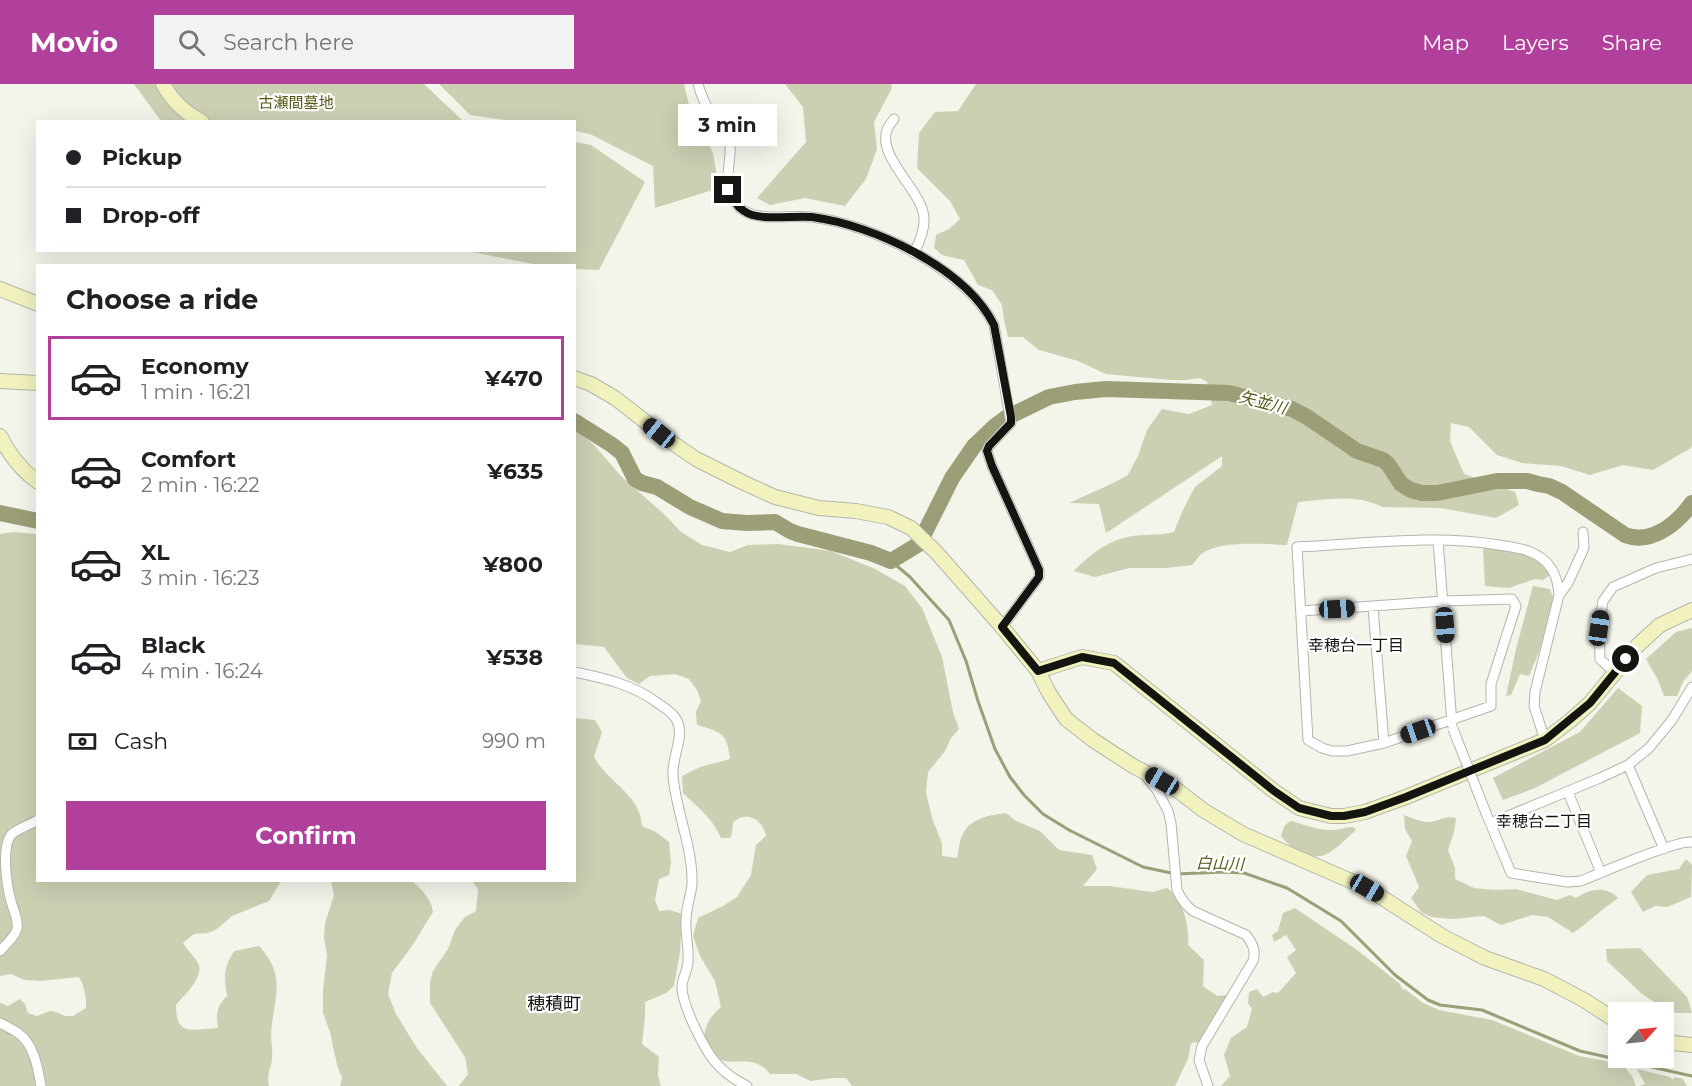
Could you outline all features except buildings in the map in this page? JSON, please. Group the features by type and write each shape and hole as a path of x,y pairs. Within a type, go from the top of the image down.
{"main road":[{"path":"163,84 175,102 198,120"},
{"path":"0,289 36,303"},
{"path":"576,379 591,384 615,398 696,459 775,497 819,508 856,511 888,517 911,528 936,552 1038,671 1066,719 1092,740 1133,766 1173,787 1203,810 1243,834 1367,888 1442,936 1485,958 1544,979 1608,1016"},
{"path":"0,381 36,383"},
{"path":"0,436 21,467 36,480"},
{"path":"1038,671 1082,657 1114,663 1274,791 1299,808 1331,816 1344,816 1365,812 1406,797 1545,740 1590,703 1637,646 1660,625 1692,610"},
{"path":"1674,1043 1692,1045"}],"street":[{"path":"698,84 701,98 727,135 730,143 728,190 735,204 744,212 756,216 811,217 877,234 944,270 968,290 990,316 994,325 1011,423 987,451 1039,570 1039,577 1002,627"},
{"path":"894,118 887,130 886,141 924,218 920,243 914,254"},
{"path":"1559,595 1568,583 1584,548 1583,532"},
{"path":"1438,540 1452,724 1511,873 1567,882 1581,881 1664,849 1687,841 1692,842"},
{"path":"1301,611 1512,598 1516,606 1491,684 1491,706 1452,724 1384,743 1347,751 1332,751 1308,740 1297,547 1438,540 1477,541 1522,549 1535,554 1547,562 1558,580 1559,595 1535,692 1534,706 1545,740"},
{"path":"1614,672 1600,659 1599,628 1603,601 1613,587 1656,567 1692,559"},
{"path":"1373,607 1384,743"},
{"path":"576,673 630,687 667,709 676,718 680,739 673,764 673,776 687,841 692,884 686,910 688,961 683,981 683,993 693,1022 717,1065 747,1086"},
{"path":"1491,823 1628,765 1649,748 1672,720 1692,687"},
{"path":"1628,765 1664,849"},
{"path":"1133,766 1146,776 1157,790 1168,811 1177,883 1180,897 1185,905 1193,911 1246,935 1255,953 1253,961 1202,1046 1199,1060 1208,1086"},
{"path":"1568,792 1601,873"},
{"path":"0,951 17,930 7,880 5,854 8,838 36,821"},
{"path":"0,1023 19,1034 28,1044 38,1067 41,1086"}],"green space":[{"name":"古瀬間墓地","path":"134,84 424,84 462,120 160,120"},
{"path":"439,84 684,84 689,105 713,153 719,188 655,208 653,166 590,134 576,131 576,120 504,120 470,115"},
{"path":"785,84 891,84 892,88 874,122 877,149 866,179 845,206 805,198 770,205 757,198 806,142 803,107"},
{"path":"976,84 1692,84 1691,448 1653,470 1623,465 1590,475 1561,466 1522,463 1497,455 1469,427 1451,423 1450,441 1464,474 1515,492 1519,505 1496,518 1440,508 1382,507 1352,499 1298,502 1287,545 1243,544 1219,547 1201,554 1192,565 1129,568 1095,577 1074,571 1097,551 1115,541 1134,536 1174,532 1195,487 1222,466 1222,456 1106,533 1099,504 1069,503 1128,475 1138,456 1147,430 1162,409 1189,414 1212,405 1207,382 1200,378 1170,380 1106,374 1078,361 1039,350 1023,337 1008,337 1002,305 992,290 978,285 964,260 942,255 934,248 936,235 949,229 960,219 950,201 917,168 919,133 935,112 958,111"},
{"path":"576,142 591,145 645,182 599,270 576,269 576,264 533,264 472,252 576,252"},
{"path":"576,430 681,532 702,545 730,552 748,545 778,544 831,551 875,569 905,586 922,608 942,657 953,712 959,729 928,772 926,793 933,821 942,843 942,856 957,858 962,837 971,824 982,818 1006,813 1016,821 1040,831 1059,850 1092,855 1097,869 1083,886 1109,886 1153,892 1167,888 1173,893 1184,914 1188,930 1188,945 1204,960 1203,986 1217,996 1227,995 1200,1042 1191,1043 1188,1059 1175,1086 852,1086 846,1078 811,1081 796,1074 770,1074 763,1067 750,1062 730,1062 718,1058 704,1039 709,1021 721,1007 715,981 700,956 693,936 698,918 737,897 751,875 756,845 766,836 758,821 744,817 733,822 730,838 721,838 700,808 683,793 682,776 700,767 730,759 727,744 722,735 697,725 696,712 701,701 689,679 675,674 650,676 639,684 627,678 604,647 576,644"},
{"path":"14,532 36,534 36,818 7,837 14,928 0,946 0,534"},
{"path":"1485,542 1525,545 1550,575 1543,580 1535,579 1509,588 1485,586 1483,550"},
{"path":"1533,586 1550,589 1554,600 1539,652 1529,676 1520,674 1511,695 1506,696 1516,649"},
{"path":"1692,628 1692,671 1683,682 1677,696 1664,696 1646,659 1676,632"},
{"path":"1618,688 1642,706 1640,733 1535,788 1503,800 1493,778 1580,732"},
{"path":"576,718 595,720 602,732 594,757 635,804 642,826 656,832 669,842 671,863 669,875 659,879 655,900 659,911 670,910 682,914 680,952 674,986 666,993 645,1002 642,1044 659,1057 658,1075 661,1086 459,1086 468,1074 465,1057 430,1003 430,982 433,971 448,949 455,930 465,917 476,911 478,890 474,882 576,882"},
{"path":"1404,815 1427,822 1456,818 1448,850 1455,868 1455,879 1474,888 1516,889 1557,900 1570,895 1576,898 1586,892 1603,890 1618,898 1573,933 1548,917 1532,915 1501,925 1484,916 1452,919 1431,917 1421,912 1411,898 1419,887 1406,856 1412,841 1405,829"},
{"path":"1292,821 1324,830 1354,827 1356,830 1329,853 1309,856 1288,844 1281,836 1284,827"},
{"path":"36,825 36,882 280,882 269,901 232,916 217,929 208,933 194,934 183,943 197,961 199,974 193,986 176,1005 179,1023 183,1027 194,1030 218,1028 218,1011 227,996 225,973 230,957 234,951 259,946 273,968 277,988 272,1022 269,1086 44,1086 35,1052 0,1019 0,1003 8,1006 20,999 25,1004 28,1013 37,1016 50,1011 73,1016 86,1008 84,988 79,977 40,981 24,980 11,974 0,976 0,955 16,936 8,858 12,837"},
{"path":"1686,859 1692,865 1691,897 1667,907 1655,906 1643,912 1631,892 1647,875 1679,869"},
{"path":"331,882 413,882 428,898 433,912 392,973 388,994 396,1014 417,1048 447,1086 340,1086 342,1078 323,1013 327,955 324,938 325,923 334,895"},
{"path":"1295,908 1357,950 1399,983 1403,990 1405,989 1423,1003 1439,1010 1492,1020 1579,1056 1608,1061 1608,1068 1625,1068 1636,1086 1221,1086 1230,1076 1224,1055 1231,1038 1247,1027 1252,1009 1248,1003 1249,992 1257,989 1263,997 1273,992 1278,993 1296,973 1287,957 1296,950 1286,935 1274,942 1272,935 1278,931 1283,913"},
{"path":"1640,948 1687,997 1692,1013 1674,1013 1674,1002 1654,1002 1641,993 1607,961 1606,949"},
{"path":"0,1026 19,1036 26,1047 39,1086 0,1086"},
{"path":"1637,1069 1670,1077 1673,1080 1674,1077 1683,1079 1687,1086 1638,1086 1645,1084"}],"waterway":[{"name":"矢並川","path":"576,422 622,453 635,479 657,487 690,507 722,521 775,522 798,534 871,553 891,561 919,544 952,478 974,446 994,427 1006,418 1049,397 1106,389 1229,393 1292,409 1357,451 1383,460 1401,484 1411,490 1437,493 1497,481 1527,481 1549,486 1562,492 1625,535 1635,537 1654,535 1663,531 1692,503"},
{"path":"0,513 36,521"},
{"name":"白山川","path":"891,561 910,577 949,620 966,661 995,749 1010,777 1043,814 1069,830 1143,867 1176,874 1244,873 1287,888 1341,921 1395,975 1428,1000 1440,1005 1482,1010 1580,1051 1692,1076"}],"district":[{"name":"幸穂台一丁目","path":"1356,645"},
{"name":"幸穂台二丁目","path":"1544,821"},
{"name":"穂積町","path":"554,1004"}],"route":[{"path":"728,190 735,204 744,212 756,216 811,217 877,234 944,270 968,290 990,316 994,325 1011,417 1011,423 987,451 1039,570 1039,577 1002,627 1038,671 1082,657 1114,663 1274,791 1299,808 1331,816 1365,812 1545,740 1590,703 1626,659"}]}
